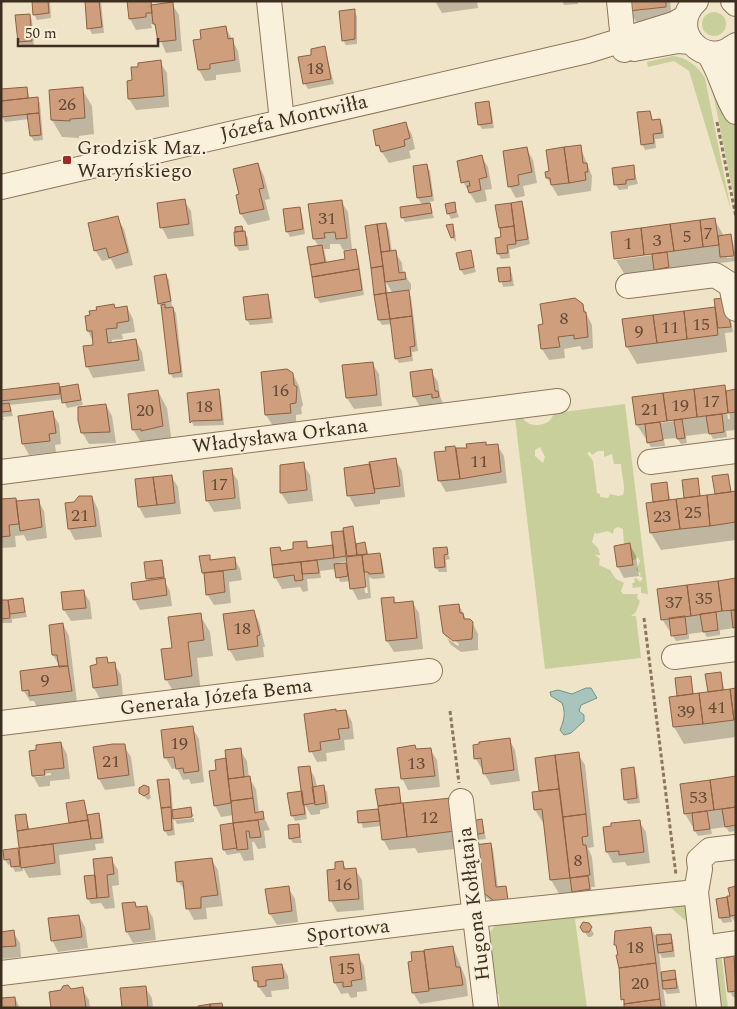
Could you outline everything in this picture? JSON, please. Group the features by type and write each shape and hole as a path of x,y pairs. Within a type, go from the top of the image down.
{"street":[{"path":"269,1 282,121"},
{"path":"619,1 624,44"},
{"path":"733,1 736,4"},
{"path":"693,5 686,34 716,66 729,102 726,114"},
{"name":"Józefa Montwiłła","path":"624,44 674,24 693,5"},
{"name":"Józefa Montwiłła","path":"1,187 587,51 624,44 678,41 699,48 724,52 734,46"},
{"path":"734,46 736,73"},
{"path":"628,286 715,275 731,285 736,309"},
{"name":"Władysława Orkana","path":"1,472 558,401"},
{"path":"650,462 736,451"},
{"path":"674,657 736,649"},
{"name":"Generała Józefa Bema","path":"1,723 430,671"},
{"name":"Hugona Kołłątaja","path":"461,801 486,1008"},
{"path":"709,1008 702,948 687,892 700,869 699,860 710,850 736,847"},
{"name":"Sportowa","path":"1,973 475,915 687,892"},
{"path":"702,948 736,943"}],"path":[{"path":"726,114 736,216"},
{"path":"644,618 687,892"},
{"path":"450,711 461,801"}],"green space":[{"path":"714,12 719,13 725,19 725,29 719,35 714,36 709,35 703,29 702,24 703,19 709,13"},
{"path":"673,56 683,58 692,63 705,78 731,210 689,71 674,61 648,67 647,62"},
{"path":"717,86 736,125 736,207 712,88"},
{"path":"625,404 648,594 641,593 641,587 632,588 633,585 631,584 635,582 634,579 636,578 640,582 643,578 639,576 641,574 636,570 640,561 638,557 634,560 629,557 624,546 623,529 618,527 614,529 613,534 608,531 596,534 595,532 592,542 598,548 600,555 595,555 600,559 599,565 610,570 616,579 624,583 621,591 623,594 638,594 637,598 640,601 636,612 631,616 636,616 641,658 545,669 515,418 522,417 530,424 541,425 549,421 555,413","holes":["540,447 545,457 543,463 535,456 535,450","598,451 604,451 604,457 612,454 614,464 621,464 624,487 623,495 610,494 608,498 600,497 600,494 597,493 593,461 587,453 590,452 592,455"]},
{"path":"681,903 687,909 690,929 688,932 686,921 671,908 653,910 652,906"},
{"path":"647,906 647,911 575,919 587,1008 500,1008 499,995 493,990 486,937 497,923"},
{"path":"721,953 728,1008 716,1008 712,955"}],"water":[{"path":"586,688 591,688 597,698 581,705 579,711 584,715 584,721 571,733 564,735 560,730 564,716 562,703 551,696 550,692 558,690 572,694"}],"building":[{"path":"32,1 48,1 49,13 33,15"},
{"path":"85,1 99,1 102,27 87,29"},
{"path":"127,1 151,1 152,13 146,13 146,17 129,19"},
{"path":"627,1 666,1 666,7 628,11"},
{"path":"173,2 176,40 158,42 155,24 153,24 151,5"},
{"path":"355,9 355,39 342,41 339,11"},
{"path":"30,14 32,41 18,42 15,15"},
{"path":"226,26 228,39 233,38 235,60 210,64 210,69 198,70 193,40 201,39 200,30"},
{"path":"325,46 331,79 303,84 298,57 311,55 311,49"},
{"path":"161,60 164,96 128,99 127,81 132,80 131,67 138,67 138,63"},
{"path":"27,87 28,98 1,101 1,89"},
{"path":"83,87 85,118 70,119 70,121 51,120 49,90"},
{"path":"38,97 39,113 1,117 1,101"},
{"path":"489,101 492,123 478,125 475,103"},
{"path":"650,111 652,120 660,119 662,133 653,134 654,143 641,145 637,112"},
{"path":"39,113 41,135 30,136 27,114"},
{"path":"406,122 410,138 404,140 405,146 381,152 379,145 376,146 373,130"},
{"path":"581,145 583,163 587,163 588,172 585,172 586,180 569,183 564,147"},
{"path":"527,147 532,172 518,175 519,185 508,187 503,151"},
{"path":"564,147 569,183 551,185 550,178 546,178 545,172 549,171 546,150"},
{"path":"482,155 487,177 479,179 481,190 469,193 467,186 470,186 469,181 461,183 457,161"},
{"path":"258,163 264,188 259,189 264,209 240,214 236,195 239,194 233,169"},
{"path":"427,164 432,196 417,198 413,166"},
{"path":"634,165 635,179 626,180 626,184 614,185 612,168"},
{"path":"185,199 189,224 160,228 157,203"},
{"path":"342,200 347,238 336,239 335,232 324,233 325,238 313,239 308,204"},
{"path":"522,201 528,239 516,241 511,203"},
{"path":"455,202 456,212 447,214 445,204"},
{"path":"430,203 432,213 401,218 400,207"},
{"path":"511,203 514,226 499,228 495,205"},
{"path":"300,207 303,229 286,232 283,209"},
{"path":"118,216 128,252 109,258 106,248 94,251 88,223"},
{"path":"715,218 719,245 703,247 700,220"},
{"path":"700,220 703,247 674,251 670,224"},
{"path":"386,223 390,251 381,252 377,224"},
{"path":"377,224 383,266 371,268 365,226"},
{"path":"453,224 454,237 451,238 446,225"},
{"path":"670,224 674,251 644,255 641,228"},
{"path":"242,226 243,231 235,232 235,227"},
{"path":"514,226 516,244 507,245 508,253 497,254 495,238 501,237 500,228"},
{"path":"641,228 644,255 614,259 611,232"},
{"path":"245,231 247,245 235,246 234,232"},
{"path":"731,234 734,256 720,257 718,236"},
{"path":"322,245 325,262 310,265 307,247"},
{"path":"356,249 359,269 312,277 310,265 345,259 344,251"},
{"path":"396,250 399,273 405,272 406,279 385,282 381,252"},
{"path":"471,250 474,267 460,270 456,253"},
{"path":"667,252 669,267 654,270 652,254"},
{"path":"383,266 386,293 374,295 371,268"},
{"path":"510,267 511,281 499,282 497,268"},
{"path":"359,269 362,290 315,298 312,277"},
{"path":"166,274 171,301 158,304 154,276"},
{"path":"409,290 412,316 390,319 386,293"},
{"path":"386,293 390,319 378,320 374,295"},
{"path":"268,294 271,318 246,320 243,297"},
{"path":"575,298 583,304 584,312 586,312 588,337 574,339 574,335 558,337 560,347 541,349 538,325 543,324 540,304"},
{"path":"725,298 731,327 718,328 714,299"},
{"path":"114,304 115,308 127,306 129,321 117,323 117,328 106,329 108,343 136,339 139,360 86,367 83,346 93,345 92,331 87,331 85,316 90,315 89,311 97,310 96,307"},
{"path":"165,304 165,308 173,307 181,372 169,374 161,305"},
{"path":"715,307 718,335 687,339 684,311"},
{"path":"684,311 687,339 657,343 653,315"},
{"path":"653,315 657,343 626,347 622,319"},
{"path":"412,316 415,346 410,347 411,356 395,359 390,319"},
{"path":"373,362 377,395 346,398 342,365"},
{"path":"287,369 293,373 294,385 297,387 296,403 290,404 291,413 265,415 261,372"},
{"path":"432,369 435,391 438,391 439,397 432,398 432,394 413,397 410,372"},
{"path":"59,383 60,394 1,401 1,390"},
{"path":"78,384 81,400 62,403 60,387"},
{"path":"725,385 728,413 697,417 694,389"},
{"path":"219,389 222,420 192,421 190,423 187,393"},
{"path":"694,389 697,417 667,421 663,393"},
{"path":"736,389 736,412 728,413 726,391"},
{"path":"158,390 163,426 141,431 141,429 132,430 128,394"},
{"path":"663,393 667,421 636,425 632,397"},
{"path":"9,403 11,411 1,412 1,404"},
{"path":"106,404 110,432 81,433 78,407"},
{"path":"53,411 56,433 49,434 50,441 22,444 18,416"},
{"path":"722,414 724,432 709,434 706,416"},
{"path":"682,419 685,438 677,439 674,420"},
{"path":"660,422 663,440 647,443 645,424"},
{"path":"486,442 486,445 498,444 501,472 460,479 456,448 467,448 466,444"},
{"path":"455,446 460,479 438,481 434,452 446,451 445,447"},
{"path":"396,458 400,486 374,489 369,462"},
{"path":"304,462 307,490 280,493 280,465"},
{"path":"370,464 375,493 347,496 344,468"},
{"path":"232,468 235,498 206,501 203,471"},
{"path":"728,474 731,492 715,494 712,476"},
{"path":"172,475 175,503 157,505 153,477"},
{"path":"153,477 157,505 138,507 135,479"},
{"path":"698,478 700,496 684,498 682,480"},
{"path":"667,482 669,500 653,502 651,484"},
{"path":"736,491 736,522 710,526 707,495"},
{"path":"707,495 710,526 680,529 676,499"},
{"path":"79,496 92,496 96,526 68,529 65,503 74,502"},
{"path":"16,498 19,524 9,525 10,536 1,537 1,499"},
{"path":"39,499 42,527 20,531 16,501"},
{"path":"676,499 680,529 650,533 646,503"},
{"path":"353,526 357,555 347,556 343,528"},
{"path":"343,531 346,556 334,558 331,532"},
{"path":"307,541 307,548 333,545 334,558 272,565 270,548 280,547 281,551 293,549 293,542"},
{"path":"365,542 367,554 357,555 356,544"},
{"path":"630,543 633,565 617,567 614,546"},
{"path":"447,547 448,554 444,555 445,567 435,568 433,548"},
{"path":"380,553 383,573 369,574 364,572 362,555"},
{"path":"210,555 210,560 235,557 236,569 202,573 199,556"},
{"path":"362,555 366,587 350,589 346,557"},
{"path":"162,560 164,577 146,579 144,562"},
{"path":"317,560 319,573 302,574 301,562"},
{"path":"301,562 303,580 295,581 294,575 274,578 272,565"},
{"path":"346,563 348,576 336,578 334,564"},
{"path":"223,571 225,592 206,595 204,573"},
{"path":"165,578 167,595 133,600 131,583"},
{"path":"736,578 736,610 722,611 718,581"},
{"path":"718,581 722,611 691,616 687,585"},
{"path":"687,585 691,616 661,620 657,589"},
{"path":"84,590 86,608 63,610 61,592"},
{"path":"394,597 394,603 413,601 417,638 386,641 381,598"},
{"path":"23,598 25,612 10,614 8,600"},
{"path":"1,600 8,600 10,618 1,619"},
{"path":"459,604 460,613 463,613 464,619 470,619 473,622 472,639 453,641 443,633 439,606"},
{"path":"254,610 260,635 257,636 258,646 228,650 223,614"},
{"path":"731,610 736,610 736,627 733,628"},
{"path":"716,612 718,630 703,632 700,614"},
{"path":"201,613 204,640 188,642 192,676 165,680 161,649 172,648 168,617"},
{"path":"685,616 687,634 671,636 669,618"},
{"path":"63,623 68,666 59,667 57,655 52,655 49,625"},
{"path":"107,657 108,663 115,662 118,685 93,688 90,666 97,664 96,658"},
{"path":"68,666 72,691 29,696 29,690 22,691 20,671"},
{"path":"721,672 723,690 708,692 705,674"},
{"path":"691,676 693,694 677,696 675,678"},
{"path":"736,688 736,720 734,720 730,689"},
{"path":"730,689 734,720 703,724 699,693"},
{"path":"699,693 703,724 673,727 669,697"},
{"path":"336,709 336,711 346,710 349,728 338,729 340,739 320,742 321,750 309,752 304,714"},
{"path":"193,726 199,771 184,773 183,768 176,769 174,757 164,758 161,730"},
{"path":"510,738 514,770 483,774 481,758 474,759 473,745 479,744 479,742"},
{"path":"61,742 64,768 44,770 45,775 32,776 29,751 36,750 36,745"},
{"path":"125,744 129,775 98,779 93,747"},
{"path":"415,745 416,749 431,748 435,776 401,779 397,748"},
{"path":"241,748 244,777 228,779 225,750"},
{"path":"579,752 586,814 563,817 555,755"},
{"path":"555,755 559,789 539,791 535,758"},
{"path":"226,758 231,803 214,806 209,771 216,770 215,760"},
{"path":"310,766 315,803 303,805 298,767"},
{"path":"634,767 637,798 624,800 621,769"},
{"path":"250,776 253,798 231,801 228,779"},
{"path":"736,776 736,807 714,810 710,780"},
{"path":"169,779 171,807 161,808 157,780"},
{"path":"710,780 714,810 684,814 680,784"},
{"path":"144,785 149,787 149,793 144,796 139,793 139,788"},
{"path":"324,785 326,803 315,805 312,787"},
{"path":"399,787 401,803 378,806 375,789"},
{"path":"559,789 570,878 550,880 542,809 534,810 532,792"},
{"path":"302,791 305,814 291,816 287,793"},
{"path":"253,798 255,813 263,811 264,819 233,823 231,801"},
{"path":"451,798 455,831 407,837 403,803"},
{"path":"84,800 88,820 69,823 66,803"},
{"path":"403,803 407,837 382,840 378,806"},
{"path":"171,807 172,830 164,831 161,808"},
{"path":"191,807 192,817 173,819 172,810"},
{"path":"736,807 736,825 725,827 722,809"},
{"path":"378,809 380,821 358,823 357,811"},
{"path":"707,811 710,829 694,831 692,813"},
{"path":"99,813 102,838 91,839 87,815"},
{"path":"26,814 28,829 17,831 15,815"},
{"path":"586,814 588,836 582,837 583,845 586,845 590,875 570,878 563,817"},
{"path":"482,819 484,833 473,835 471,821"},
{"path":"88,820 91,839 19,848 17,831"},
{"path":"258,820 261,837 250,838 249,831 246,831 248,849 237,850 233,823"},
{"path":"640,820 644,852 619,855 619,851 606,852 603,827 611,826 611,823"},
{"path":"233,823 237,848 223,850 220,825"},
{"path":"299,824 300,837 289,839 288,825"},
{"path":"491,843 496,887 506,886 508,900 494,901 480,890 474,845"},
{"path":"53,844 55,863 21,868 19,848"},
{"path":"18,848 20,866 11,867 10,859 4,860 3,850"},
{"path":"112,857 114,874 107,875 109,897 97,898 93,859"},
{"path":"212,858 218,895 201,897 201,908 186,909 183,881 177,882 175,862"},
{"path":"343,861 344,869 356,868 359,899 329,901 327,870 335,869 335,862"},
{"path":"95,875 97,898 87,899 84,876"},
{"path":"588,876 590,889 572,892 570,878"},
{"path":"289,886 292,911 269,914 265,889"},
{"path":"736,886 736,915 730,916 727,896 730,896 728,888"},
{"path":"727,897 730,917 719,918 716,899"},
{"path":"135,902 136,907 147,906 150,929 126,932 122,903"},
{"path":"79,915 82,937 51,941 48,918"},
{"path":"583,922 589,923 592,927 589,932 583,932 580,927"},
{"path":"651,927 656,963 619,968 616,945 614,945 615,931"},
{"path":"14,930 16,946 1,947 1,932"},
{"path":"671,934 672,943 657,945 656,935"},
{"path":"672,943 673,951 658,953 657,945"},
{"path":"453,946 456,967 460,967 463,985 429,989 424,950"},
{"path":"424,951 429,991 412,993 408,962 412,961 411,952"},
{"path":"359,954 362,979 351,981 352,986 343,987 343,982 334,983 330,957"},
{"path":"734,956 736,991 728,992 724,958"},
{"path":"656,963 660,999 624,1004 624,999 621,1000 619,968"},
{"path":"282,964 284,978 266,980 266,986 258,987 258,981 254,981 252,967"},
{"path":"675,970 676,979 662,981 661,972"},
{"path":"676,979 677,988 663,989 662,981"},
{"path":"68,985 71,989 83,987 86,1008 51,1008 49,992 61,990 63,986"},
{"path":"146,986 148,1008 122,1008 120,988"},
{"path":"15,997 16,1008 1,1008 1,998"},
{"path":"660,999 661,1008 624,1008 624,1004"},
{"path":"222,1003 223,1008 210,1008 210,1004"},
{"path":"210,1004 210,1008 198,1008 198,1006"}],"place":[{"name":"Grodzisk Maz. Waryńskiego","path":"67,160"}]}
